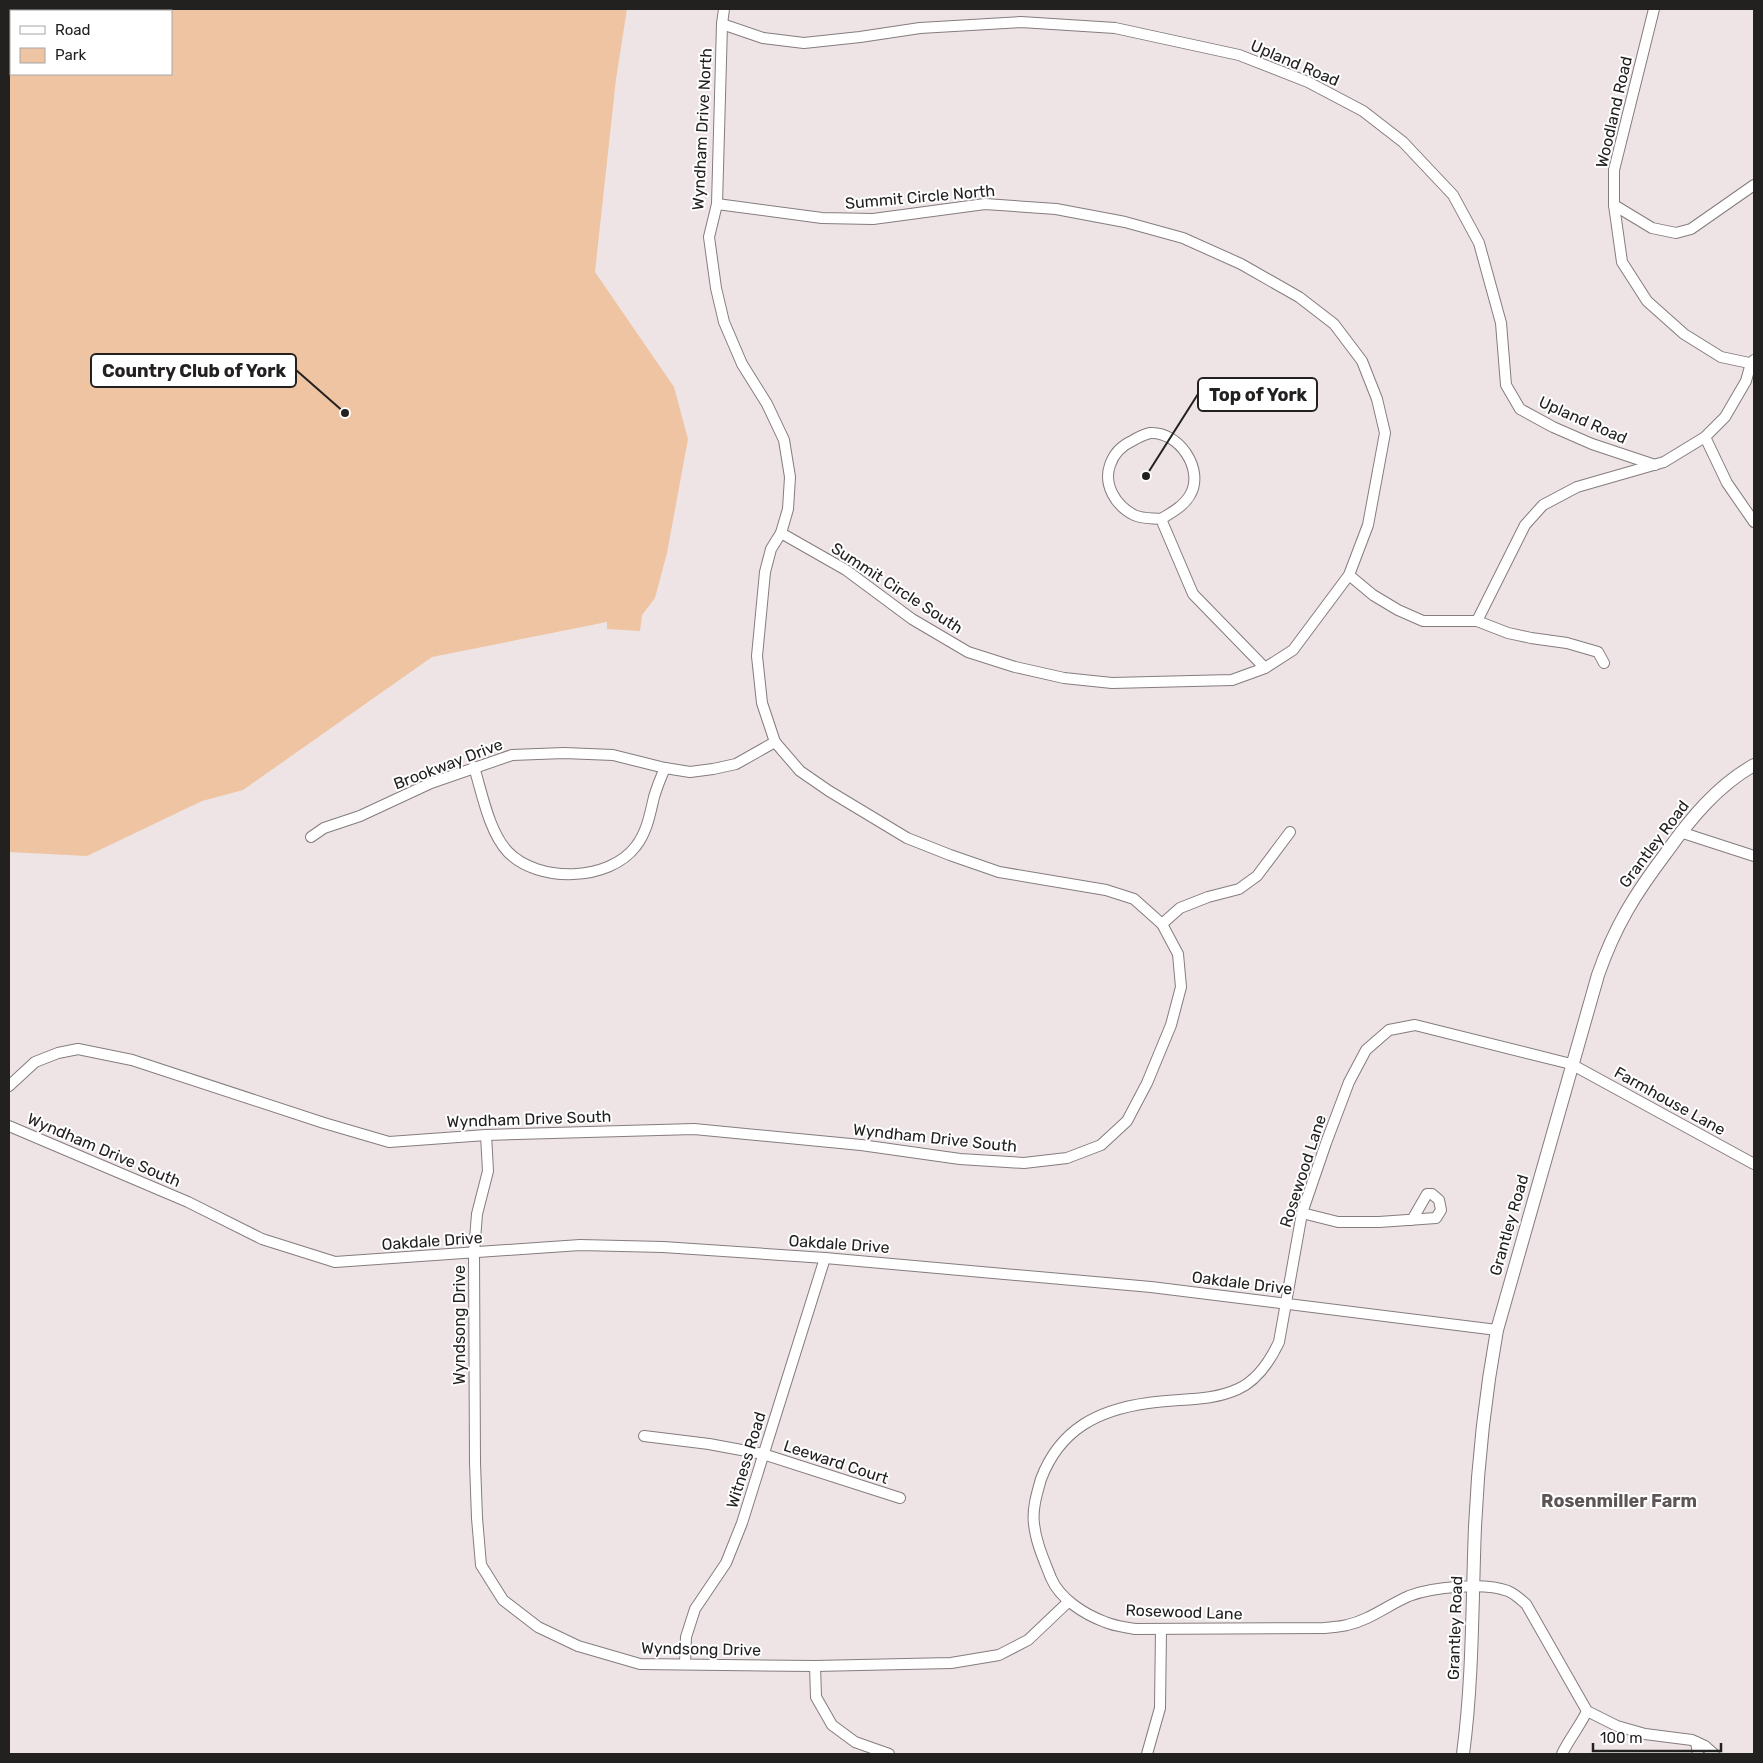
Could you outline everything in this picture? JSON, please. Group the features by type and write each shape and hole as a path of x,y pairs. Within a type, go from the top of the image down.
{"street":[{"name":"Wyndham Drive North","path":"724,9 717,204 709,236 716,288 724,322 742,364 767,404 784,440 790,478 788,509 781,533"},
{"name":"Woodland Road","path":"1654,9 1614,170 1614,205 1622,262 1647,302 1684,334 1721,357 1753,362"},
{"name":"Upland Road","path":"722,24 764,38 804,43 920,28 1021,22 1115,28 1239,55 1308,82 1363,111 1402,142 1453,195 1479,243 1501,323 1506,385 1520,409 1553,427 1592,444 1654,465"},
{"path":"1614,205 1652,228 1676,233 1691,229 1754,185"},
{"name":"Summit Circle North","path":"717,204 822,218 873,219 985,204 1056,208 1125,222 1183,238 1240,264 1298,297 1334,324 1362,361 1377,399 1385,433 1368,524"},
{"path":"1477,621 1525,525 1543,505 1577,486 1664,462 1704,437 1725,417 1746,382 1753,362"},
{"path":"1150,433 1173,440 1183,449 1192,463 1195,476 1190,495 1176,511 1161,519 1135,515 1120,506 1112,494 1109,480 1109,469 1113,455 1124,444 1150,433"},
{"path":"1704,437 1727,483 1754,522"},
{"path":"1161,519 1193,594 1266,668"},
{"name":"Summit Circle South","path":"781,533 846,570 912,619 968,652 1015,667 1064,678 1112,683 1232,680 1266,668 1293,650 1349,575 1368,524"},
{"name":"Wyndham Drive South","path":"9,1086 16,1077 35,1062 58,1053 78,1049 132,1060 324,1123 389,1142 486,1134 694,1129 861,1145 960,1159 1024,1163 1067,1158 1101,1145 1127,1121 1149,1080 1171,1026 1181,987 1178,954 1162,924 1134,899 1106,890 999,872 950,855 907,838 829,791 800,771 775,742 762,703 757,656 764,572 771,550 781,533"},
{"path":"1349,575 1373,595 1398,610 1423,621 1477,621 1508,633 1567,643 1598,652 1604,664"},
{"name":"Brookway Drive","path":"311,837 324,828 360,816 431,783 512,755 564,753 613,755 690,772 714,770 736,764 775,742"},
{"name":"Grantley Road","path":"1463,1754 1468,1706 1482,1428 1496,1330 1598,975 1615,931 1626,910 1680,832 1709,799 1731,780 1754,765"},
{"path":"474,767 495,835 508,853 530,867 554,874 577,874 601,870 621,860 636,847 647,825 665,768"},
{"path":"1162,924 1180,908 1208,897 1239,889 1257,876 1290,832"},
{"path":"1680,832 1754,856"},
{"name":"Rosewood Lane","path":"1572,1064 1415,1025 1389,1030 1366,1050 1349,1082 1326,1142 1302,1213 1279,1342 1270,1360 1258,1374 1240,1388 1221,1396 1149,1402 1099,1415 1081,1425 1058,1446 1046,1466 1036,1494 1034,1523 1040,1552 1053,1582 1068,1602 1106,1622 1134,1629 1332,1627 1347,1625 1366,1618 1408,1596 1428,1590 1445,1587 1506,1590 1518,1596 1526,1604 1587,1711"},
{"name":"Farmhouse Lane","path":"1572,1064 1754,1164"},
{"name":"Wyndham Drive South","path":"9,1126 188,1202"},
{"name":"Wyndsong Drive","path":"486,1134 488,1171 477,1214 474,1252 477,1518 481,1565 503,1600 538,1627 578,1646 640,1664 815,1666 951,1663 999,1655 1028,1640 1068,1602"},
{"name":"Oakdale Drive","path":"188,1202 262,1239 335,1262 580,1244 663,1248 825,1258 1151,1287 1496,1330"},
{"path":"1302,1213 1338,1222 1412,1220"},
{"name":"Witness Road","path":"685,1664 686,1637 695,1609 726,1563 742,1522 825,1258"},
{"name":"Leeward Court","path":"644,1436 710,1444 763,1454 900,1498"},
{"path":"1147,1754 1160,1708 1161,1629"},
{"path":"815,1666 816,1697 832,1725 855,1742 889,1754"},
{"path":"1562,1754 1587,1711 1617,1726 1645,1734 1692,1740 1705,1746 1714,1754"},
{"path":"1696,1742 1698,1754"}],"green space":[{"path":"9,9 627,9 616,79 595,272 674,387 688,439 667,553 655,598 642,615 640,631 607,629 607,622 432,657 243,790 202,801 87,856 9,852"}],"place":[{"name":"Country Club of York","path":"345,413"},
{"name":"Top of York","path":"1146,476"}],"district":[{"name":"Rosenmiller Farm","path":"1619,1501"}]}
